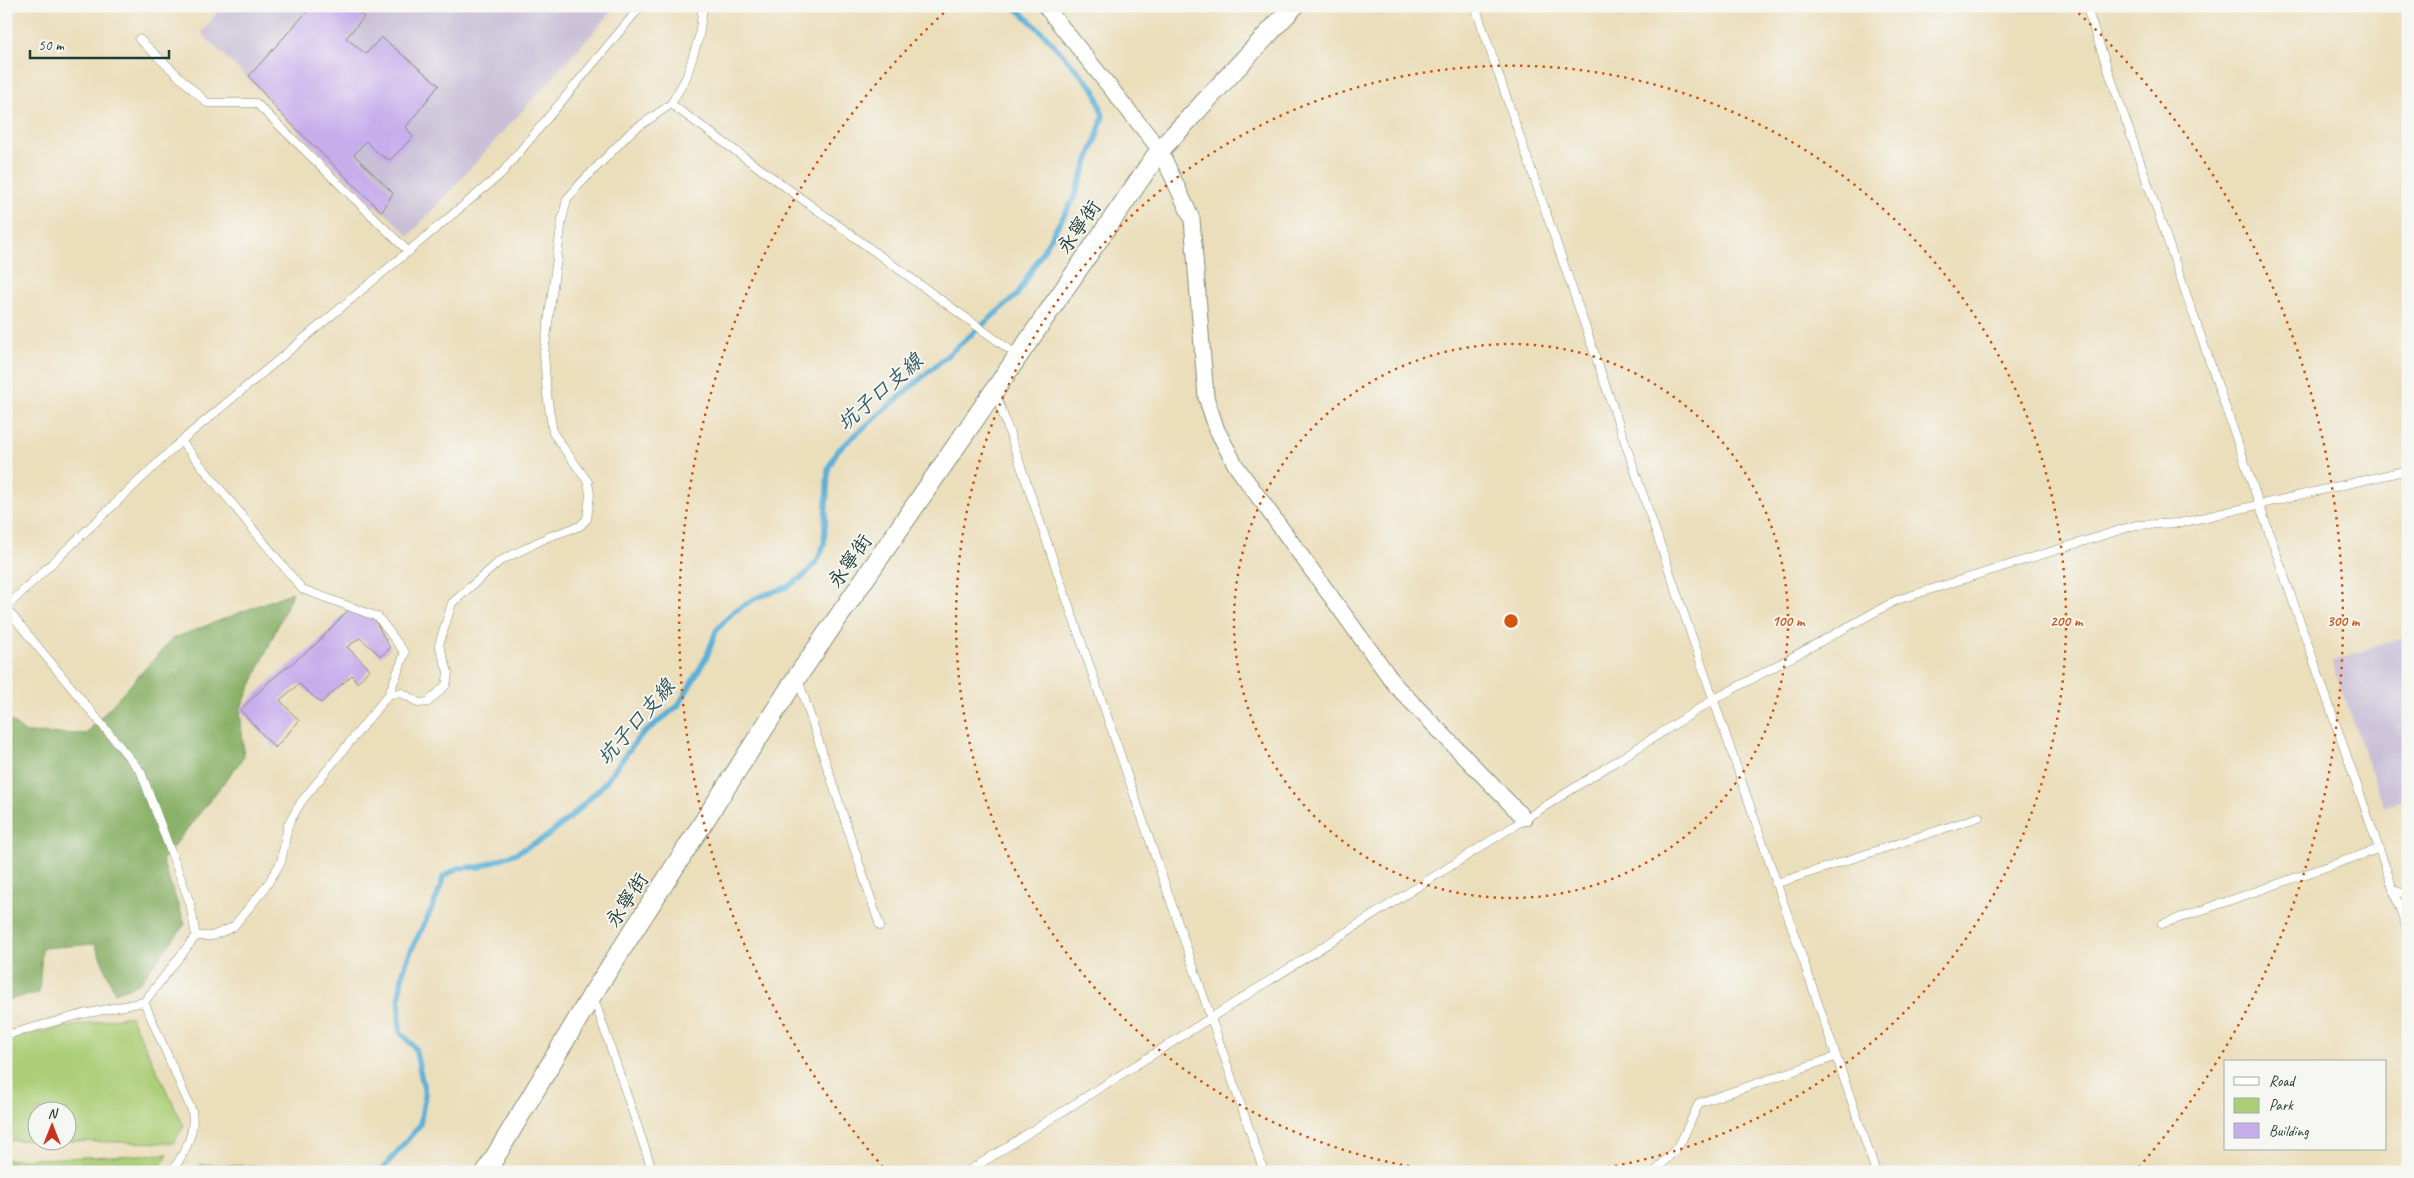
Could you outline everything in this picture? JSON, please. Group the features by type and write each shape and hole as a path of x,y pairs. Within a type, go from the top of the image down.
{"street":[{"path":"1045,6 1160,150 1192,219 1206,397 1217,430 1236,466 1396,686 1524,818"},
{"name":"永寧街","path":"486,1172 592,995 797,677 1160,150 1294,6"}],"lane":[{"path":"6,1035 82,1014 144,1002 196,936 190,903 141,772 6,607 181,441 501,174 641,6"},
{"path":"389,694 402,693 419,703 428,702 446,685 448,672 439,645 452,603 500,561 548,537 580,526 587,519 590,495 588,482 553,433 544,353 562,220 567,199 579,185 631,132 671,104 688,70 699,38 703,6"},
{"path":"1475,6 1876,1172"},
{"path":"2086,6 2408,932"},
{"path":"139,39 207,103 256,103 409,252"},
{"path":"671,104 1018,355"},
{"path":"995,390 1264,1172"},
{"path":"181,441 302,589 378,617 405,653 389,694 301,802 288,825 281,862 265,888 233,927 212,936 196,936"},
{"path":"967,1172 1713,700 1897,600 2136,525 2180,523 2408,470"},
{"path":"797,677 880,926"},
{"path":"1776,884 1979,816"},
{"path":"2162,924 2378,849"},
{"path":"2393,890 2408,895"},
{"path":"592,995 653,1172"},
{"path":"144,1002 192,1111 194,1123 193,1135 172,1172"},
{"path":"1655,1172 1680,1144 1699,1103 1835,1057"}],"shaded area":[{"path":"222,6 617,6 409,236 201,33"},
{"path":"2408,635 2408,798 2384,807 2332,662"}],"green space":[{"path":"293,592 240,710 244,757 162,861 185,924 138,984 115,993 95,944 42,948 39,993 6,1000 6,717 26,733 86,734 172,639"},
{"path":"130,1016 184,1126 173,1143 78,1141 78,1100 28,1100 28,1140 6,1140 6,1038"},
{"path":"168,1154 156,1172 6,1172 6,1160"},
{"path":"201,1164 359,1171 196,1172"}],"building":[{"path":"312,6 352,6 364,17 346,38 366,54 381,37 439,85 406,127 413,137 390,160 380,155 366,141 354,155 393,193 382,212 278,111 249,76"},
{"path":"351,607 372,615 390,648 381,656 360,638 347,647 370,669 357,683 352,675 321,703 299,684 280,700 299,721 275,748 240,710 271,680 315,645"}],"waterway":[{"name":"坑子口支線","path":"380,1172 420,1125 425,1094 415,1048 400,1032 400,988 406,963 436,899 443,877 458,868 480,867 516,853 546,837 573,815 603,785 639,737 678,706 707,656 716,631 733,612 756,598 787,587 804,576 817,561 824,545 828,469 837,451 1017,295 1073,200 1103,116 1095,90 1043,33 1014,6"}]}
